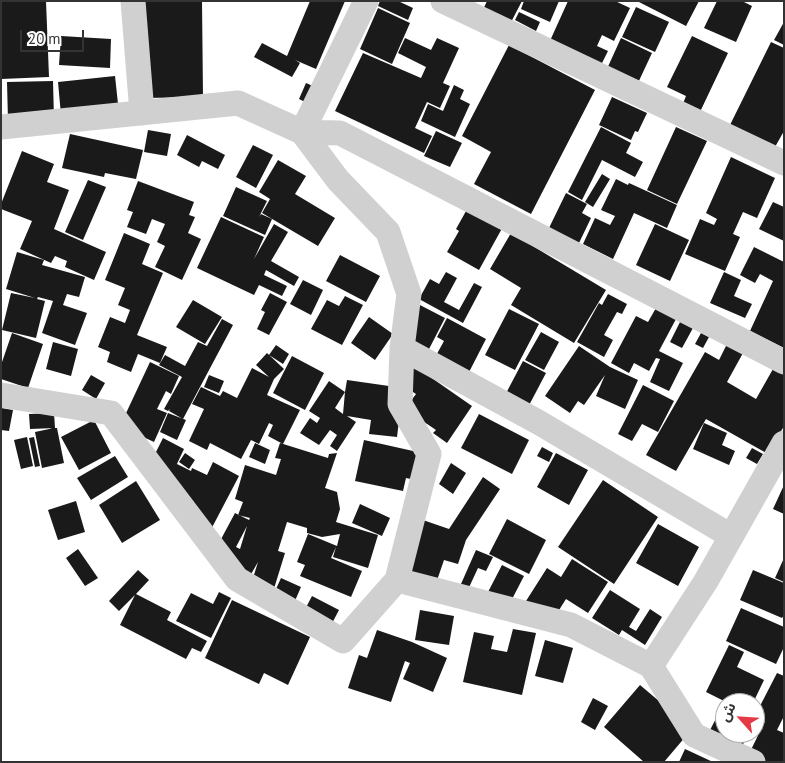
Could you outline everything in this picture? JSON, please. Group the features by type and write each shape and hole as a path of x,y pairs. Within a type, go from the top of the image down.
{"street":[{"path":"133,1 142,113"},
{"path":"302,132 366,1"},
{"path":"443,1 784,163"},
{"path":"1,127 238,103 302,132 340,132 784,362"},
{"path":"1,395 111,413 237,579 343,641 397,580 429,454 400,404 402,348 409,294 388,232 338,180 302,132"},
{"path":"402,348 538,422 731,536"},
{"path":"651,666 706,581 784,443"},
{"path":"397,580 572,626 651,666 694,735 753,762"}],"building":[{"path":"1,1 46,1 49,77 1,79"},
{"path":"143,1 202,1 203,97 145,98"},
{"path":"310,1 345,1 316,69 295,60 300,63 292,77 254,57 262,43 287,56"},
{"path":"380,1 398,1 413,8 408,20 378,6"},
{"path":"487,1 522,1 508,28 481,14"},
{"path":"524,1 559,1 550,22 521,9"},
{"path":"568,1 615,1 630,8 614,41 602,35 597,46 608,51 600,67 549,43"},
{"path":"637,1 699,1 686,26"},
{"path":"717,1 742,1 752,6 736,42 704,28"},
{"path":"636,7 669,22 655,52 622,37"},
{"path":"378,8 410,23 392,64 360,49"},
{"path":"519,12 540,22 536,31 515,20"},
{"path":"784,22 784,45 774,40"},
{"path":"61,36 111,39 110,68 59,65"},
{"path":"692,36 728,53 699,114 682,106 686,96 667,87"},
{"path":"405,38 431,50 437,38 459,48 443,83 450,86 440,108 427,102 415,128 432,136 424,153 335,111 363,53 421,78 426,67 398,53"},
{"path":"621,38 652,53 637,85 606,71"},
{"path":"771,42 784,48 784,131 775,147 730,125"},
{"path":"509,45 595,90 531,214 474,184 491,152 462,136"},
{"path":"115,76 119,113 61,115 58,82"},
{"path":"53,81 54,119 8,121 7,82"},
{"path":"306,83 315,87 307,103 299,99"},
{"path":"454,85 464,90 460,99 470,104 455,137 421,121 428,104 443,111"},
{"path":"612,97 647,113 638,132 635,131 631,140 599,125"},
{"path":"601,127 631,143 626,153 643,162 635,177 602,160 582,200 568,192"},
{"path":"676,127 707,141 677,204 647,190"},
{"path":"148,130 171,134 167,156 144,152"},
{"path":"436,131 462,143 450,167 424,156"},
{"path":"70,134 143,150 136,179 105,173 104,177 62,168"},
{"path":"187,135 225,155 218,169 202,161 199,167 177,155"},
{"path":"253,145 273,155 256,188 236,177"},
{"path":"22,151 54,164 47,182 69,190 54,229 106,252 94,280 65,267 67,261 55,256 51,263 20,249 32,221 1,209 1,204"},
{"path":"731,157 775,178 757,218 743,212 733,234 740,237 725,271 685,254 700,219 714,225 717,219 706,213"},
{"path":"278,160 306,176 295,194 335,218 318,246 262,213 270,199 259,192"},
{"path":"602,174 610,179 593,207 585,202"},
{"path":"616,179 677,205 667,228 634,213 613,259 583,244 595,218 610,225 615,216 601,210"},
{"path":"88,180 106,187 83,240 65,232"},
{"path":"138,181 194,202 189,215 195,217 188,233 201,239 182,280 155,267 165,246 157,242 165,224 152,219 146,234 127,227 133,212 127,210"},
{"path":"236,187 267,201 259,217 261,214 272,219 265,235 223,216"},
{"path":"566,193 587,204 582,213 591,218 579,243 549,228"},
{"path":"773,202 784,207 784,241 759,229"},
{"path":"470,204 505,223 479,270 447,252 459,231 456,229"},
{"path":"221,217 264,237 254,259 274,224 288,232 271,261 299,277 294,286 266,270 264,275 287,286 282,296 259,285 254,295 197,268"},
{"path":"655,224 689,240 670,281 636,265"},
{"path":"124,233 150,244 142,264 163,273 137,335 167,347 160,363 138,354 131,372 107,362 110,352 98,347 110,317 125,323 130,310 118,305 125,288 105,280"},
{"path":"511,233 606,290 574,343 511,305 521,288 490,269"},
{"path":"754,247 784,262 784,348 750,331 773,281 760,274 755,283 740,275"},
{"path":"17,252 44,260 42,265 85,277 79,297 67,294 63,305 87,313 75,345 42,333 53,301 38,297 37,299 45,301 36,338 2,330 11,293 35,298 6,289"},
{"path":"340,255 380,276 366,302 326,281"},
{"path":"446,272 457,278 444,302 459,310 474,283 482,287 463,323 419,299 430,279 439,284"},
{"path":"724,272 741,280 734,296 752,304 745,318 710,303"},
{"path":"303,280 323,290 311,315 290,304"},
{"path":"270,293 287,302 269,335 257,329 265,312 261,310"},
{"path":"608,294 627,304 622,314 617,312 604,335 613,340 604,357 577,342 599,303 602,305"},
{"path":"345,296 363,305 342,345 311,329 327,300 339,306"},
{"path":"193,300 222,317 205,344 176,327"},
{"path":"418,304 445,318 428,351 401,337"},
{"path":"656,308 676,319 659,351 683,363 669,391 650,382 660,359 656,358 649,371 634,363 629,373 611,363 636,316 648,322"},
{"path":"509,309 539,324 515,370 485,355"},
{"path":"369,317 393,334 375,360 351,343"},
{"path":"447,318 486,339 466,378 433,361 444,341 437,337"},
{"path":"222,319 233,325 183,419 169,411 170,409 168,411 164,409 182,377 159,365 165,355 185,366 198,342 207,346"},
{"path":"680,322 693,328 682,348 670,342"},
{"path":"541,332 559,342 544,370 525,360"},
{"path":"12,333 43,344 28,388 1,379 1,365"},
{"path":"701,333 709,337 703,348 695,344"},
{"path":"53,342 78,349 71,376 46,369"},
{"path":"727,344 743,353 727,382 756,399 773,369 784,375 784,426 768,454 706,419 676,471 646,455 705,352 719,360"},
{"path":"276,345 289,354 283,364 269,355"},
{"path":"579,346 610,367 638,380 625,409 596,396 605,375 584,405 578,401 570,413 545,396"},
{"path":"267,353 284,369 274,379 267,395 300,410 283,444 268,436 273,425 269,423 259,444 251,440 241,459 210,443 207,450 189,441 204,409 192,404 201,387 220,396 223,391 237,398 252,368 269,377 256,365"},
{"path":"292,356 324,373 305,410 273,393"},
{"path":"523,361 546,373 526,411 503,399"},
{"path":"150,362 179,376 171,394 166,391 157,409 167,413 154,442 120,426"},
{"path":"413,365 472,406 447,443 433,433 436,430 405,409 416,394 401,384"},
{"path":"91,375 105,383 96,399 82,390"},
{"path":"209,375 224,381 219,393 204,387"},
{"path":"347,380 403,388 397,437 369,434 371,420 347,416 356,422 337,451 330,446 337,435 330,430 319,445 300,433 310,418 317,423 320,418 309,411 329,381 345,392","holes":["345,392 343,414 335,408"]},
{"path":"643,385 674,401 658,432 642,424 632,441 618,434"},
{"path":"1,408 13,410 9,431 1,430"},
{"path":"54,413 55,428 30,429 29,414"},
{"path":"168,413 186,420 177,440 160,432"},
{"path":"479,414 529,440 512,474 461,448"},
{"path":"94,420 111,453 79,470 61,437"},
{"path":"704,423 727,433 722,445 735,451 729,465 693,449"},
{"path":"57,428 64,463 42,468 35,432"},
{"path":"27,437 33,466 21,469 14,440"},
{"path":"34,437 40,466 35,467 29,438"},
{"path":"163,438 184,449 176,466 177,464 191,471 192,468 207,475 213,462 239,476 206,539 144,476"},
{"path":"364,440 422,453 416,480 406,478 403,491 355,481"},
{"path":"255,443 270,450 265,464 249,457"},
{"path":"280,443 328,458 329,454 337,453 325,488 337,492 340,509 336,522 378,535 368,568 333,557 336,547 331,558 362,571 351,597 300,576 305,565 297,562 308,534 337,546 340,534 322,537 307,533 307,528 287,522 278,551 285,553 272,595 253,578 258,562 250,576 212,556 235,513 238,515 243,502 235,499 245,465 276,475 281,459 275,458","holes":["247,526 240,549 236,547"]},
{"path":"542,447 553,453 549,462 537,456"},
{"path":"752,448 763,454 757,464 746,458"},
{"path":"185,453 195,460 189,469 179,462"},
{"path":"556,453 588,470 569,505 537,487"},
{"path":"115,456 128,477 91,500 77,478"},
{"path":"451,463 466,473 453,494 439,484"},
{"path":"483,477 500,489 466,540 458,564 444,560 433,592 399,581 420,519 449,529"},
{"path":"603,480 658,517 614,584 558,547"},
{"path":"136,481 160,520 122,543 99,505"},
{"path":"784,485 784,514 773,509"},
{"path":"76,501 85,532 58,540 48,510"},
{"path":"360,504 390,518 382,536 352,523"},
{"path":"507,519 546,540 529,574 489,554"},
{"path":"658,524 699,547 678,586 636,563"},
{"path":"78,549 98,578 85,586 66,558"},
{"path":"476,550 493,557 486,571 478,568 465,596 457,593"},
{"path":"784,558 784,582 775,578"},
{"path":"572,559 608,582 588,613 566,599 554,618 526,601 547,568 561,577"},
{"path":"502,565 524,576 510,603 488,592"},
{"path":"138,570 149,580 136,594 171,612 167,620 207,641 201,652 192,648 186,659 120,625 135,595 119,611 109,601"},
{"path":"753,570 784,583 784,615 782,618 740,600"},
{"path":"281,578 301,587 291,610 271,600"},
{"path":"610,590 640,609 629,627 636,631 650,609 662,617 645,645 622,630 619,635 592,618"},
{"path":"219,592 231,598 211,638 176,621 191,593 213,604"},
{"path":"312,596 339,610 328,631 301,617"},
{"path":"232,600 310,637 288,685 264,673 259,684 205,658"},
{"path":"741,608 784,627 784,647 776,664 726,641"},
{"path":"420,610 454,616 449,645 415,640"},
{"path":"513,629 536,633 522,695 463,682 474,632 494,636 491,649 507,652"},
{"path":"377,630 412,642 447,658 433,692 403,679 410,663 405,661 391,702 348,688 359,655 367,658"},
{"path":"545,640 573,648 563,683 535,676"},
{"path":"729,645 744,652 737,667 764,680 758,693 715,693 715,696 706,692"},
{"path":"777,673 784,676 784,716 777,730 784,733 784,762 760,762 748,756 754,743 765,743 765,696"},
{"path":"640,685 692,729 664,762 644,762 604,727"},
{"path":"593,698 608,706 595,730 581,722"},
{"path":"715,720 715,735 709,732"},
{"path":"731,743 744,743 741,748"},
{"path":"685,749 713,762 679,762"}]}
